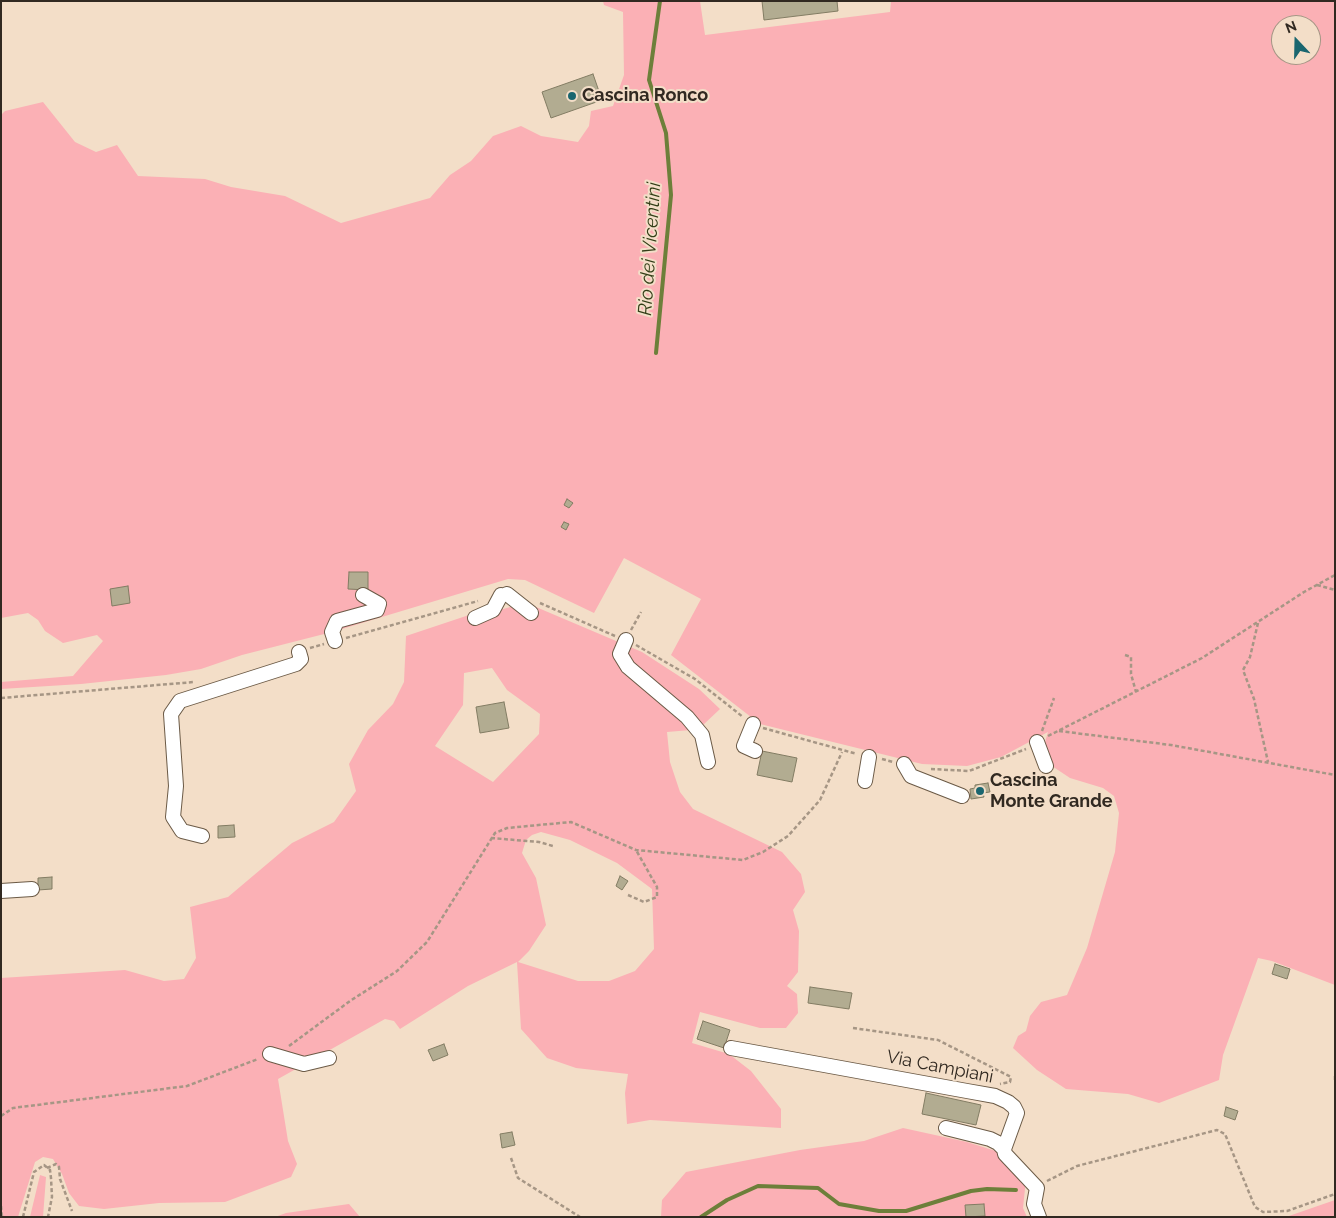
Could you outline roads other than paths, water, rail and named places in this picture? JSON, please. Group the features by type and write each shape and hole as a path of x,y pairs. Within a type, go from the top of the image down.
{"street":[{"path":"334,641 332,632 337,621 378,610 379,604 363,595"},
{"path":"475,618 493,610 504,595 535,607"},
{"path":"626,640 620,654 628,667 688,717 702,735 708,762"},
{"path":"202,836 182,831 173,817 176,786 171,714 180,700 296,664 301,659 299,652"},
{"path":"753,724 744,746 755,751"},
{"path":"1037,742 1046,766"},
{"path":"865,781 868,757"},
{"path":"904,764 911,776 962,796"},
{"path":"1,891 32,889"},
{"name":"Via Campiani","path":"731,1048 995,1096 1014,1107 1017,1113 1004,1149"},
{"path":"270,1054 304,1064 330,1058"},
{"path":"946,1128 966,1131 998,1143 1004,1149 1005,1154 1037,1188 1034,1204 1040,1217"}],"waterway":[{"name":"Rio dei Vicentini","path":"656,353 671,195 666,133 649,80 660,1"},
{"path":"701,1217 727,1200 758,1186 818,1188 839,1204 879,1211 906,1211 971,1191 987,1189 1016,1190"}],"place":[{"name":"Cascina Ronco","path":"572,96"},
{"name":"Cascina Monte Grande","path":"980,791"}]}
